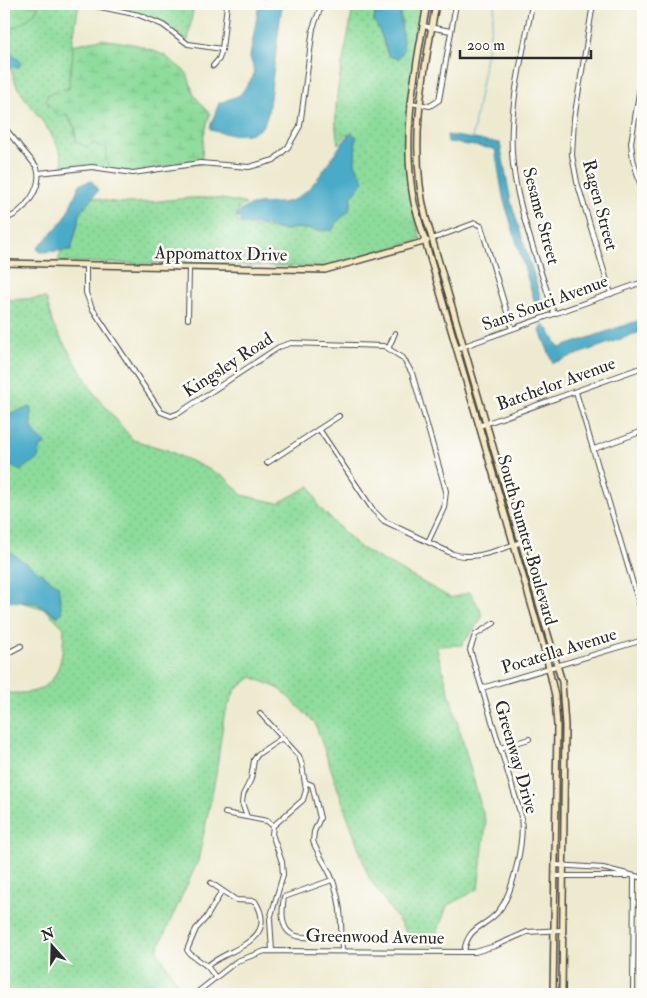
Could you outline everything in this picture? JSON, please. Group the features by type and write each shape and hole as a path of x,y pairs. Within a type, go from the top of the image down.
{"main road":[{"name":"South Sumter Boulevard","path":"427,4 410,103 408,129 409,174 424,242 550,667 555,696 557,726 554,994"},
{"name":"South Sumter Boulevard","path":"436,4 419,104 416,137 418,177 423,206 432,239 558,665 564,698 562,994"},
{"name":"Appomattox Drive","path":"4,263 325,270 432,239"}],"street":[{"path":"79,7 91,4 139,15 163,25 188,44 222,48"},
{"path":"212,66 219,59 222,48 227,4"},
{"path":"39,173 92,167 134,173 200,164 249,167 274,160 288,148 300,126 313,28 322,4"},
{"path":"410,103 432,105 439,100 456,4"},
{"name":"Sesame Street","path":"532,4 514,113 512,151 518,191 554,314"},
{"name":"Ragen Street","path":"593,4 574,119 572,155 577,182 611,294"},
{"path":"423,26 451,31"},
{"path":"643,68 631,142 633,159 643,194"},
{"path":"4,126 36,166 39,173 26,207 14,217 4,219"},
{"path":"432,239 473,224 480,226 512,329"},
{"name":"Kingsley Road","path":"86,265 86,293 92,308 161,412 167,416 179,413 286,344 374,344 389,347"},
{"path":"188,319 189,268"},
{"name":"Sans Souci Avenue","path":"456,349 643,282"},
{"path":"395,333 389,347 403,358 410,369 445,486 444,508 428,542"},
{"name":"Batchelor Avenue","path":"478,426 643,367"},
{"path":"576,392 643,617"},
{"path":"267,463 339,416"},
{"path":"319,429 376,515 453,554 467,556 522,542"},
{"path":"594,450 643,431"},
{"name":"Greenway Drive","path":"464,952 469,933 491,919 503,905 514,878 521,818 470,646 474,635 494,622"},
{"name":"Pocatella Avenue","path":"482,688 643,640"},
{"path":"4,655 21,646"},
{"path":"260,713 299,756 305,782 306,793 303,800 272,826"},
{"path":"247,817 242,803 243,795 251,779 254,760 258,754 282,738"},
{"path":"500,748 529,739"},
{"path":"305,782 312,785 320,815 313,841 332,880 343,920 342,951"},
{"path":"225,813 267,821 272,826 272,834 282,862 283,875 270,919 272,951"},
{"path":"555,865 603,868 643,878"},
{"path":"555,876 634,876"},
{"path":"633,994 634,876"},
{"path":"332,880 284,897 281,910 284,929 289,934 297,936 342,935"},
{"path":"207,966 224,954 245,945 259,933 260,918 255,901 236,900 211,883"},
{"path":"216,978 207,966 190,954 188,947 196,930 206,918 222,891"},
{"path":"272,909 281,910"},
{"path":"260,918 270,919"},
{"name":"Greenwood Avenue","path":"195,994 243,958 272,951 464,952 489,949 527,932 563,930"}],"green space":[{"path":"4,4 38,4 37,9 30,17 6,32 4,31"},
{"path":"38,4 79,4 72,45 74,55 69,89 50,93 75,128 74,135 107,149 106,160 110,169 97,167 64,170 62,158 53,137 25,98 9,67 15,67 19,61 4,46 4,31 7,32 30,17 37,9"},
{"path":"87,4 194,4 188,41 152,19 117,8"},
{"path":"353,4 376,4 374,21 381,31 385,49 389,56 398,58 402,21 398,7 399,4 424,4 407,122 408,178 421,240 324,267 58,262 61,251 71,250 81,211 93,197 121,203 193,198 227,200 246,204 238,211 236,216 238,222 257,228 287,230 298,226 304,230 313,227 337,212 361,183 355,171 352,136 347,134 338,144 336,127 337,92"},
{"path":"102,39 138,45 164,55 187,73 194,95 210,114 204,134 201,164 175,165 133,173 110,169 106,160 107,149 93,143 89,147 83,146 76,141 75,128 67,114 59,116 46,102 47,95 62,89 69,89 73,56 72,45"},
{"path":"46,298 53,325 94,393 133,440 167,450 225,477 242,495 278,503 310,486 319,507 359,547 451,598 470,592 480,609 482,618 462,645 436,646 486,824 478,889 447,906 433,945 413,942 369,878 315,723 280,689 252,677 235,690 224,716 216,774 198,861 157,950 182,990 175,994 4,994 4,693 35,691 51,681 62,656 64,628 45,609 10,599 4,592 4,300"}],"water":[{"path":"259,4 282,4 266,120 260,129 248,134 228,134 211,130 210,127 219,103 240,95 253,77 254,70 250,57"},
{"path":"376,4 399,4 404,50 398,59 389,56 374,21"},
{"path":"4,46 21,62 19,67 4,66"},
{"path":"351,133 356,136 355,163 364,181 352,196 349,211 335,224 333,230 322,231 299,228 288,230 242,223 237,216 248,206 290,201 305,192"},
{"path":"447,135 500,143 511,202 543,305 542,310 538,313 503,197 495,149 448,142"},
{"path":"92,181 98,191 81,211 71,250 41,252 37,249 65,218 80,184"},
{"path":"643,319 643,331 553,363 540,331 543,325 549,330 559,348"},
{"path":"31,407 33,430 44,441 45,445 41,446 38,460 27,465 21,471 4,463 4,415"},
{"path":"4,548 58,585 62,613 57,616 36,603 5,601"}],"waterway":[{"path":"472,139 495,4"}]}
